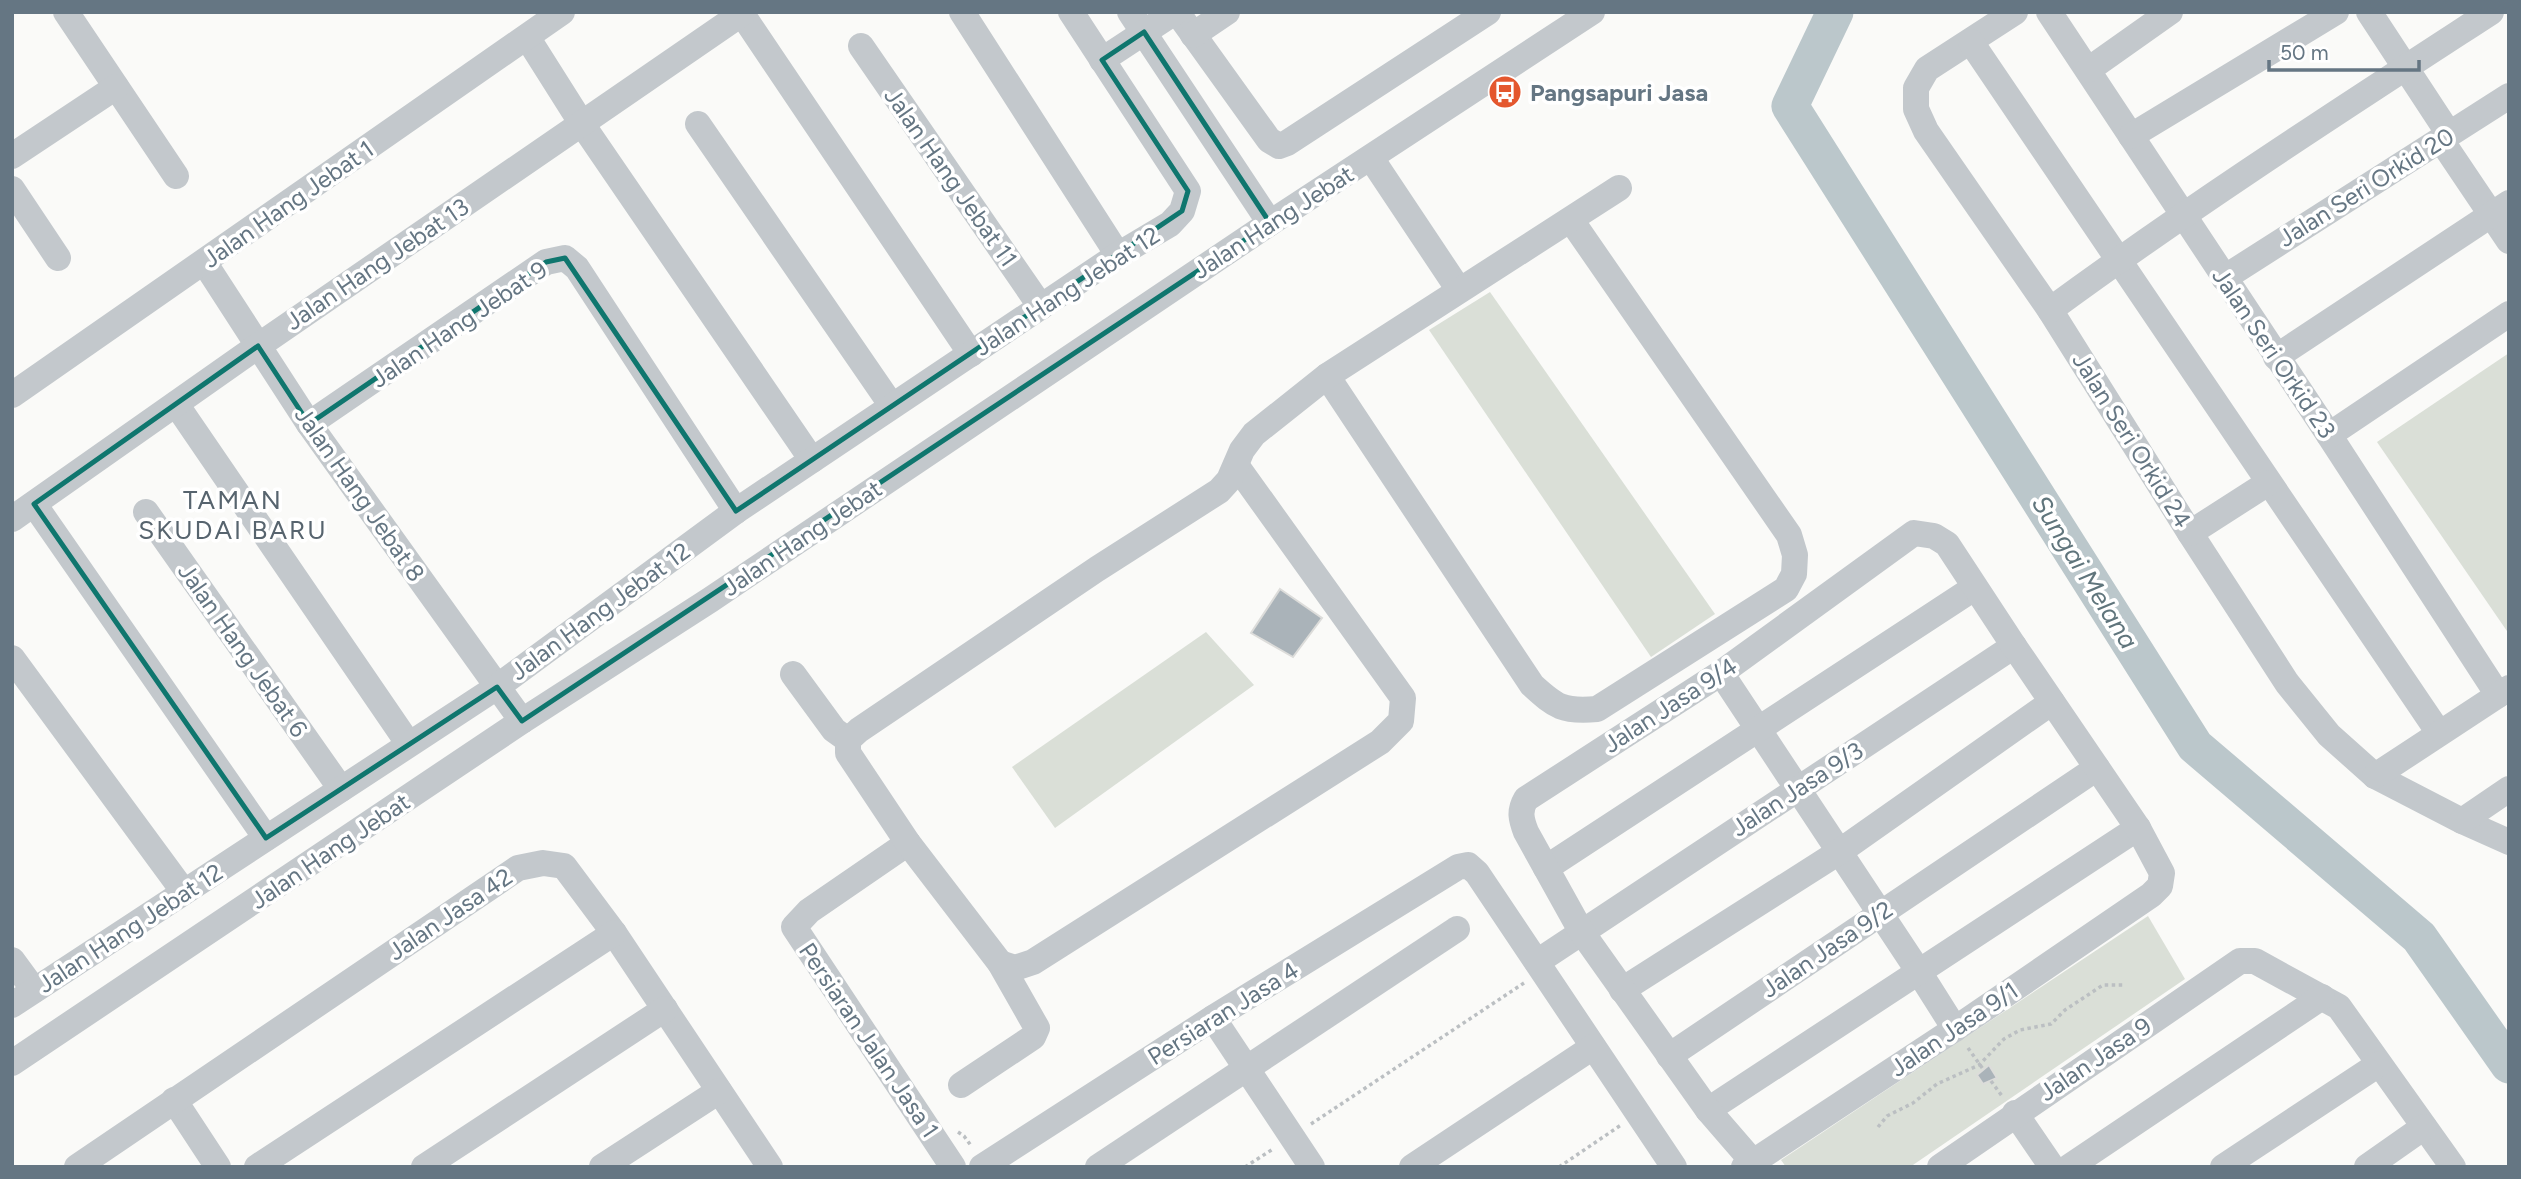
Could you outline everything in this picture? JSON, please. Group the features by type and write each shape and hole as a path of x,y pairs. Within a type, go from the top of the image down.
{"street":[{"path":"66,12 176,176"},
{"name":"Jalan Hang Jebat 1","path":"12,395 204,262 532,26 562,12"},
{"path":"962,12 1118,255"},
{"path":"1071,12 1102,60 1137,22 1176,12 1269,141 1279,146 1488,12"},
{"path":"1193,35 1227,12"},
{"name":"Jalan Hang Jebat","path":"12,1063 1270,223 1592,12"},
{"path":"2015,12 1971,42 2439,733"},
{"name":"Jalan Seri Orkid 23","path":"2049,12 2276,357 2503,691"},
{"path":"2088,70 2170,12"},
{"path":"2131,136 2336,12"},
{"path":"2369,12 2445,137 2500,208 2509,241"},
{"path":"2050,310 2183,216 2491,12"},
{"path":"743,13 971,354"},
{"name":"Jalan Hang Jebat 13","path":"12,519 258,346 743,13"},
{"path":"1137,22 1270,223"},
{"path":"532,26 582,124 812,460"},
{"name":"Jalan Seri Orkid 24","path":"1971,42 1927,69 1916,88 1916,109 1926,131 2050,310 2287,682 2329,735 2375,776 2509,842"},
{"name":"Jalan Hang Jebat 11","path":"861,46 1041,307"},
{"name":"Jalan Hang Jebat 12","path":"12,1005 497,687 736,512 1118,255 1170,224 1182,211 1188,191 1102,60"},
{"path":"12,156 116,87"},
{"name":"Jalan Seri Orkid 20","path":"2224,278 2509,96"},
{"path":"698,124 892,406"},
{"path":"1371,158 1459,290"},
{"path":"961,1085 1033,1037 1037,1028 999,963 908,843 848,754 848,740 1097,569 1219,491 1229,480 1242,450 1254,434 1327,376 1619,188"},
{"path":"12,190 58,258"},
{"path":"2276,357 2500,208"},
{"path":"1327,376 1532,685 1554,705 1577,711 1597,709 1743,617 1786,589 1794,574 1795,555 1789,535 1571,220"},
{"name":"Jalan Hang Jebat 9","path":"309,424 547,262 565,258 577,268 736,512"},
{"name":"Jalan Hang Jebat 8","path":"204,262 309,424 522,721"},
{"path":"2329,435 2509,314"},
{"path":"176,404 408,743"},
{"path":"999,963 1015,968 1033,962 1380,742 1401,722 1403,698 1237,465"},
{"path":"2190,533 2268,483"},
{"path":"34,503 266,838"},
{"name":"Jalan Hang Jebat 6","path":"146,512 341,789"},
{"name":"Jalan Jasa 9/4","path":"1669,1056 1581,931 1521,819 1521,807 1526,799 1721,673 1914,533 1934,536 1947,544 1974,587"},
{"path":"1546,868 1974,587 2138,828 1708,1111"},
{"name":"Jalan Jasa 9/3","path":"1540,966 1581,931 2014,646"},
{"path":"12,658 184,892"},
{"path":"1721,673 1955,1029"},
{"path":"793,674 834,730 848,740"},
{"path":"2375,776 2503,691"},
{"path":"1622,990 1839,852 2052,702"},
{"name":"Jalan Jasa 9/2","path":"1669,1056 2097,768"},
{"path":"2462,821 2509,789"},
{"name":"Jalan Jasa 9/1","path":"1749,1164 1955,1029 2151,895 2160,886 2162,873 2138,828"},
{"name":"Persiaran Jalan Jasa 1","path":"908,843 808,911 794,928 953,1167"},
{"name":"Jalan Jasa 42","path":"77,1167 518,868 543,863 564,866 614,933 770,1167"},
{"name":"Persiaran Jasa 4","path":"983,1166 1213,1018 1458,867 1468,865 1477,873 1540,966"},
{"path":"1098,1167 1457,929"},
{"path":"257,1167 614,933"},
{"path":"12,960 34,990"},
{"name":"Jalan Jasa 9","path":"1940,1167 2240,961 2255,961 2322,997"},
{"path":"1540,966 1674,1167"},
{"path":"2069,1167 2322,997 2339,1007 2453,1167"},
{"path":"424,1167 665,1009"},
{"path":"1213,1018 1312,1167"},
{"path":"1412,1167 1594,1047"},
{"path":"1669,1056 1749,1164"},
{"path":"2223,1167 2379,1064"},
{"path":"602,1167 719,1091"},
{"path":"174,1100 218,1167"},
{"path":"2015,1113 2052,1167"},
{"path":"2367,1167 2424,1128"}],"path":[{"path":"1245,1167 1540,966"},
{"path":"1878,1127 1887,1116 1904,1108 1937,1084 1979,1065 2004,1039 2021,1030 2051,1024 2065,1010 2103,985 2123,985"},
{"path":"1979,1065 1983,1069"},
{"path":"1559,1167 1639,1114"},
{"path":"956,1131 964,1136 983,1166"}],"highlighted area":[{"path":"1144,32 1270,223 522,721 497,687 266,838 34,504 258,346 309,424 546,262 565,258 736,511 1182,211 1188,191 1102,60"}],"shaded area":[{"path":"1490,292 1715,614 1651,657 1429,330"},
{"path":"2509,353 2509,634 2377,442"},
{"path":"1206,632 1254,685 1055,828 1012,767"},
{"path":"2148,916 2185,979 1910,1167 1786,1167 1781,1160"}],"building":[{"path":"1280,589 1322,618 1293,657 1251,633"},
{"path":"1989,1065 1997,1078 1983,1084 1977,1075"}],"waterway":[{"name":"Sungai Melana","path":"1835,12 1790,106 2195,746 2419,937 2509,1065"}],"place":[{"name":"Pangsapuri Jasa","path":"1505,92"}],"district":[{"name":"TAMAN SKUDAI BARU","path":"233,515"}]}
